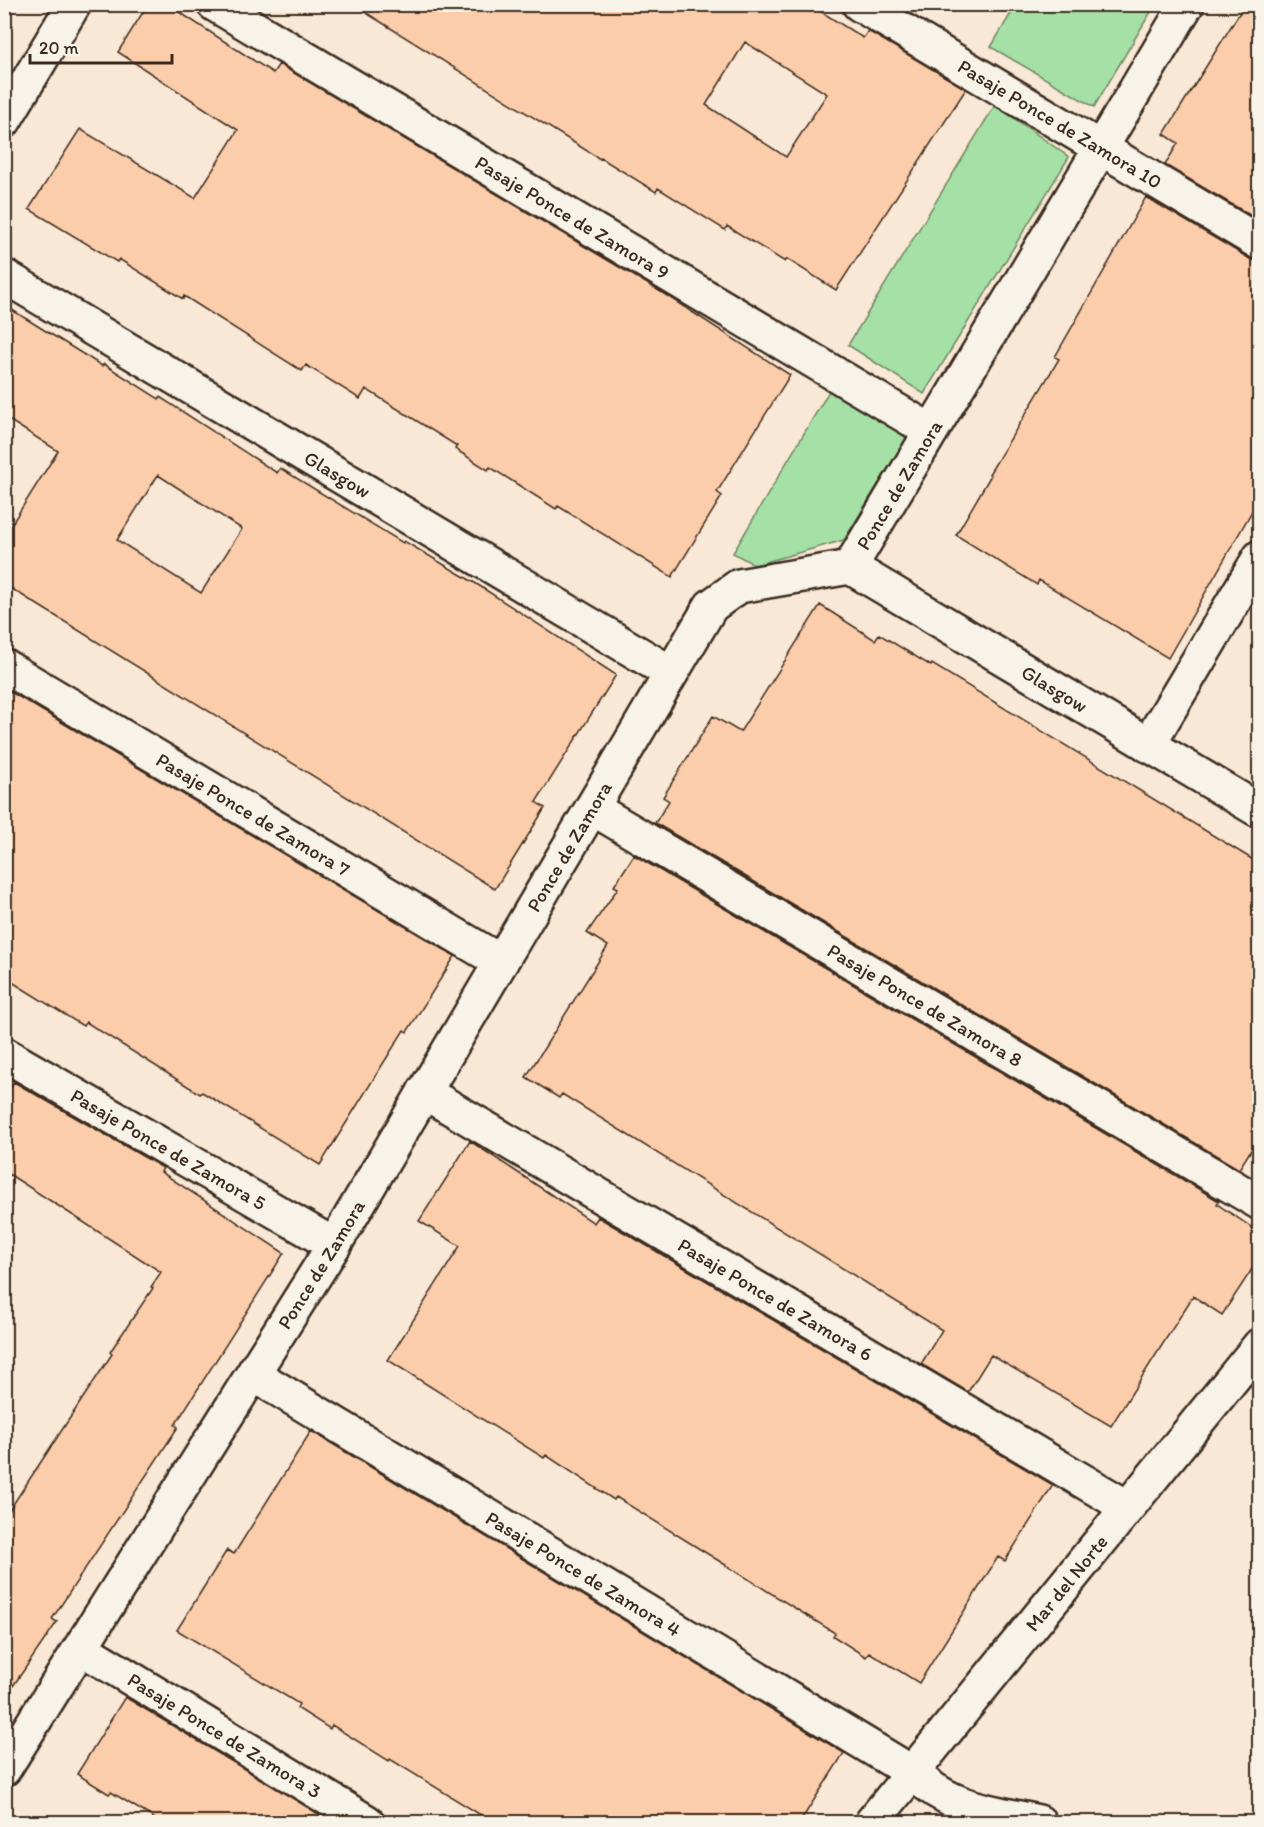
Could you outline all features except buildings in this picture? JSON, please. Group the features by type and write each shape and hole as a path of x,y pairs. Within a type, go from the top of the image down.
{"street":[{"path":"4,121 74,4"},
{"name":"Pasaje Ponce de Zamora 9","path":"214,4 931,431"},
{"name":"Pasaje Ponce de Zamora 10","path":"859,4 1260,243"},
{"name":"Ponce de Zamora","path":"4,1769 334,1245 711,606 739,586 850,567 1187,4"},
{"name":"Glasgow","path":"4,276 671,673"},
{"path":"1148,745 1260,556"},
{"name":"Glasgow","path":"850,567 1260,811"},
{"name":"Pasaje Ponce de Zamora 7","path":"4,666 501,962"},
{"name":"Pasaje Ponce de Zamora 8","path":"591,808 1260,1203"},
{"name":"Pasaje Ponce de Zamora 5","path":"4,1054 334,1245"},
{"name":"Pasaje Ponce de Zamora 6","path":"424,1092 1127,1508"},
{"name":"Mar del Norte","path":"872,1822 1260,1345"},
{"name":"Pasaje Ponce de Zamora 4","path":"253,1374 913,1773 932,1791 949,1800 1039,1822"},
{"name":"Pasaje Ponce de Zamora 3","path":"81,1648 367,1822"}],"green space":[{"path":"1016,5 1155,5 1094,107 991,47"},
{"path":"995,105 1069,157 924,394 848,345"},
{"path":"832,386 907,438 844,540 755,565 733,553"}]}
